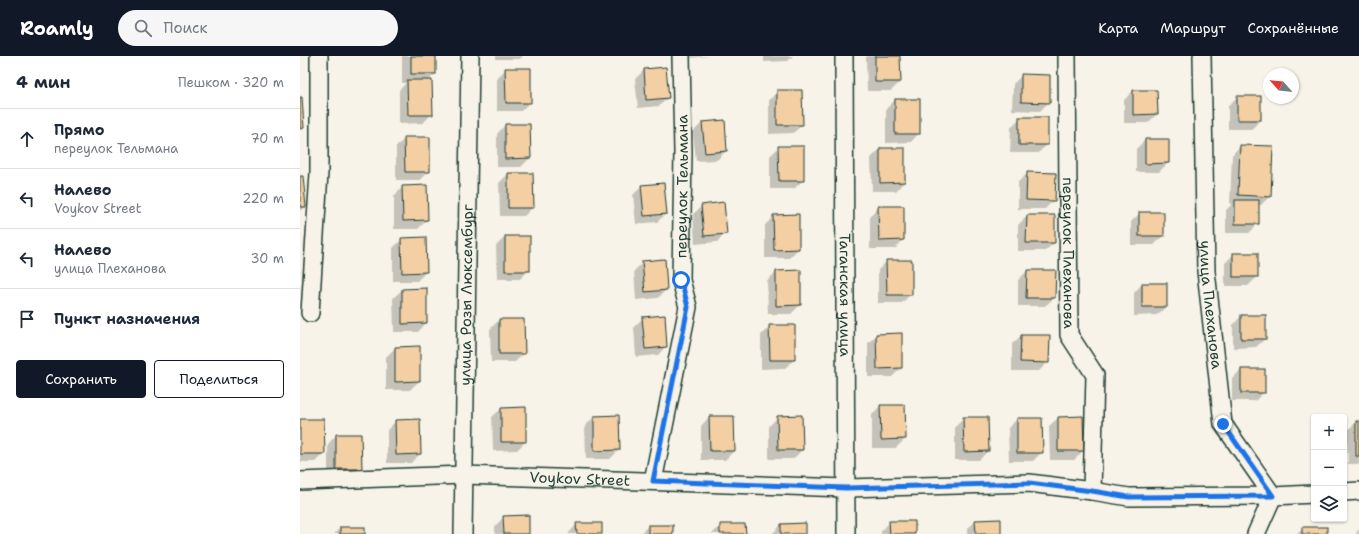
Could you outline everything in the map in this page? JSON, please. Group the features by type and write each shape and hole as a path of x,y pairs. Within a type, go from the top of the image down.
{"street":[{"path":"310,313 319,173 318,56"},
{"name":"улица Розы Люксембург","path":"463,534 470,56"},
{"name":"переулок Тельмана","path":"653,481 688,307 681,280 683,152 681,56"},
{"name":"Таганская улица","path":"844,56 846,534"},
{"name":"переулок Плеханова","path":"1067,56 1069,335 1095,375 1092,491"},
{"name":"улица Плеханова","path":"1202,56 1206,271 1223,424 1273,496"},
{"name":"Voykov Street","path":"300,481 464,475 846,488 1029,483 1129,497 1273,496 1311,494"},
{"path":"1347,492 1359,491"},
{"path":"1256,534 1273,496"}],"building":[{"path":"411,56 436,56 436,74 411,74"},
{"path":"875,56 900,56 901,82 875,82"},
{"path":"666,67 669,98 646,100 644,69"},
{"path":"505,68 531,68 531,103 506,103"},
{"path":"1021,74 1050,75 1050,103 1021,102"},
{"path":"407,80 432,80 433,115 408,115"},
{"path":"777,90 802,90 803,125 777,125"},
{"path":"1133,90 1157,90 1158,114 1133,115"},
{"path":"1237,96 1261,96 1261,120 1237,120"},
{"path":"300,97 302,97 304,128 300,129"},
{"path":"895,99 920,99 920,134 895,134"},
{"path":"1019,117 1048,117 1048,145 1019,145"},
{"path":"725,120 727,151 705,153 702,122"},
{"path":"505,124 530,124 531,158 505,159"},
{"path":"404,137 430,137 430,172 405,172"},
{"path":"1145,139 1169,139 1169,163 1145,164"},
{"path":"1240,145 1273,146 1271,197 1238,195"},
{"path":"778,146 804,146 804,181 779,181"},
{"path":"880,148 905,148 905,182 880,183"},
{"path":"1027,172 1056,173 1055,201 1026,200"},
{"path":"508,173 533,173 534,208 508,208"},
{"path":"300,176 303,176 306,207 300,207"},
{"path":"664,183 667,214 644,216 641,185"},
{"path":"427,185 428,220 403,221 402,186"},
{"path":"1235,200 1259,200 1259,224 1235,224"},
{"path":"724,202 727,234 704,236 701,205"},
{"path":"878,206 904,206 904,240 879,241"},
{"path":"1139,212 1164,212 1164,236 1139,236"},
{"path":"799,214 799,249 774,250 773,215"},
{"path":"1027,215 1055,215 1055,243 1026,243"},
{"path":"505,236 530,236 530,271 505,271"},
{"path":"426,237 427,272 402,273 401,238"},
{"path":"1233,253 1258,253 1258,277 1233,277"},
{"path":"665,259 667,290 645,292 642,261"},
{"path":"886,260 912,260 912,295 887,295"},
{"path":"801,270 801,305 776,306 776,271"},
{"path":"1027,270 1056,270 1055,298 1026,298"},
{"path":"1142,283 1167,283 1167,307 1142,307"},
{"path":"427,288 427,323 402,324 402,289"},
{"path":"665,315 667,347 645,349 642,317"},
{"path":"1241,315 1266,315 1266,339 1241,339"},
{"path":"499,319 524,319 525,354 499,354"},
{"path":"769,325 795,325 795,360 770,360"},
{"path":"902,333 902,368 877,369 876,334"},
{"path":"1021,335 1050,335 1049,363 1020,362"},
{"path":"420,346 420,381 395,382 395,347"},
{"path":"1241,369 1265,369 1265,393 1241,393"},
{"path":"880,405 905,405 906,439 881,440"},
{"path":"526,407 526,442 501,442 501,408"},
{"path":"619,415 620,450 594,451 594,416"},
{"path":"802,415 803,450 778,450 777,416"},
{"path":"709,416 734,416 735,451 710,451"},
{"path":"1083,416 1084,451 1058,451 1058,417"},
{"path":"963,417 988,417 989,451 964,452"},
{"path":"1017,418 1042,418 1043,453 1017,453"},
{"path":"300,419 324,419 325,454 300,454"},
{"path":"420,419 421,454 396,455 395,420"},
{"path":"1356,421 1359,421 1359,456 1356,456"},
{"path":"336,434 361,434 362,469 336,469"},
{"path":"529,515 529,534 504,534 503,516"},
{"path":"1001,519 1001,534 976,534 975,520"},
{"path":"889,521 915,521 915,534 890,534"},
{"path":"576,523 602,523 602,534 577,534"},
{"path":"806,523 806,534 781,534 781,524"},
{"path":"720,524 745,524 746,534 720,534"},
{"path":"648,525 673,525 673,534 648,534"},
{"path":"340,527 365,527 365,534 340,534"},
{"path":"1302,527 1327,527 1327,534 1302,534"}],"route":[{"path":"681,280 688,307 653,481 846,488 1029,483 1129,497 1273,496 1223,424"}]}
